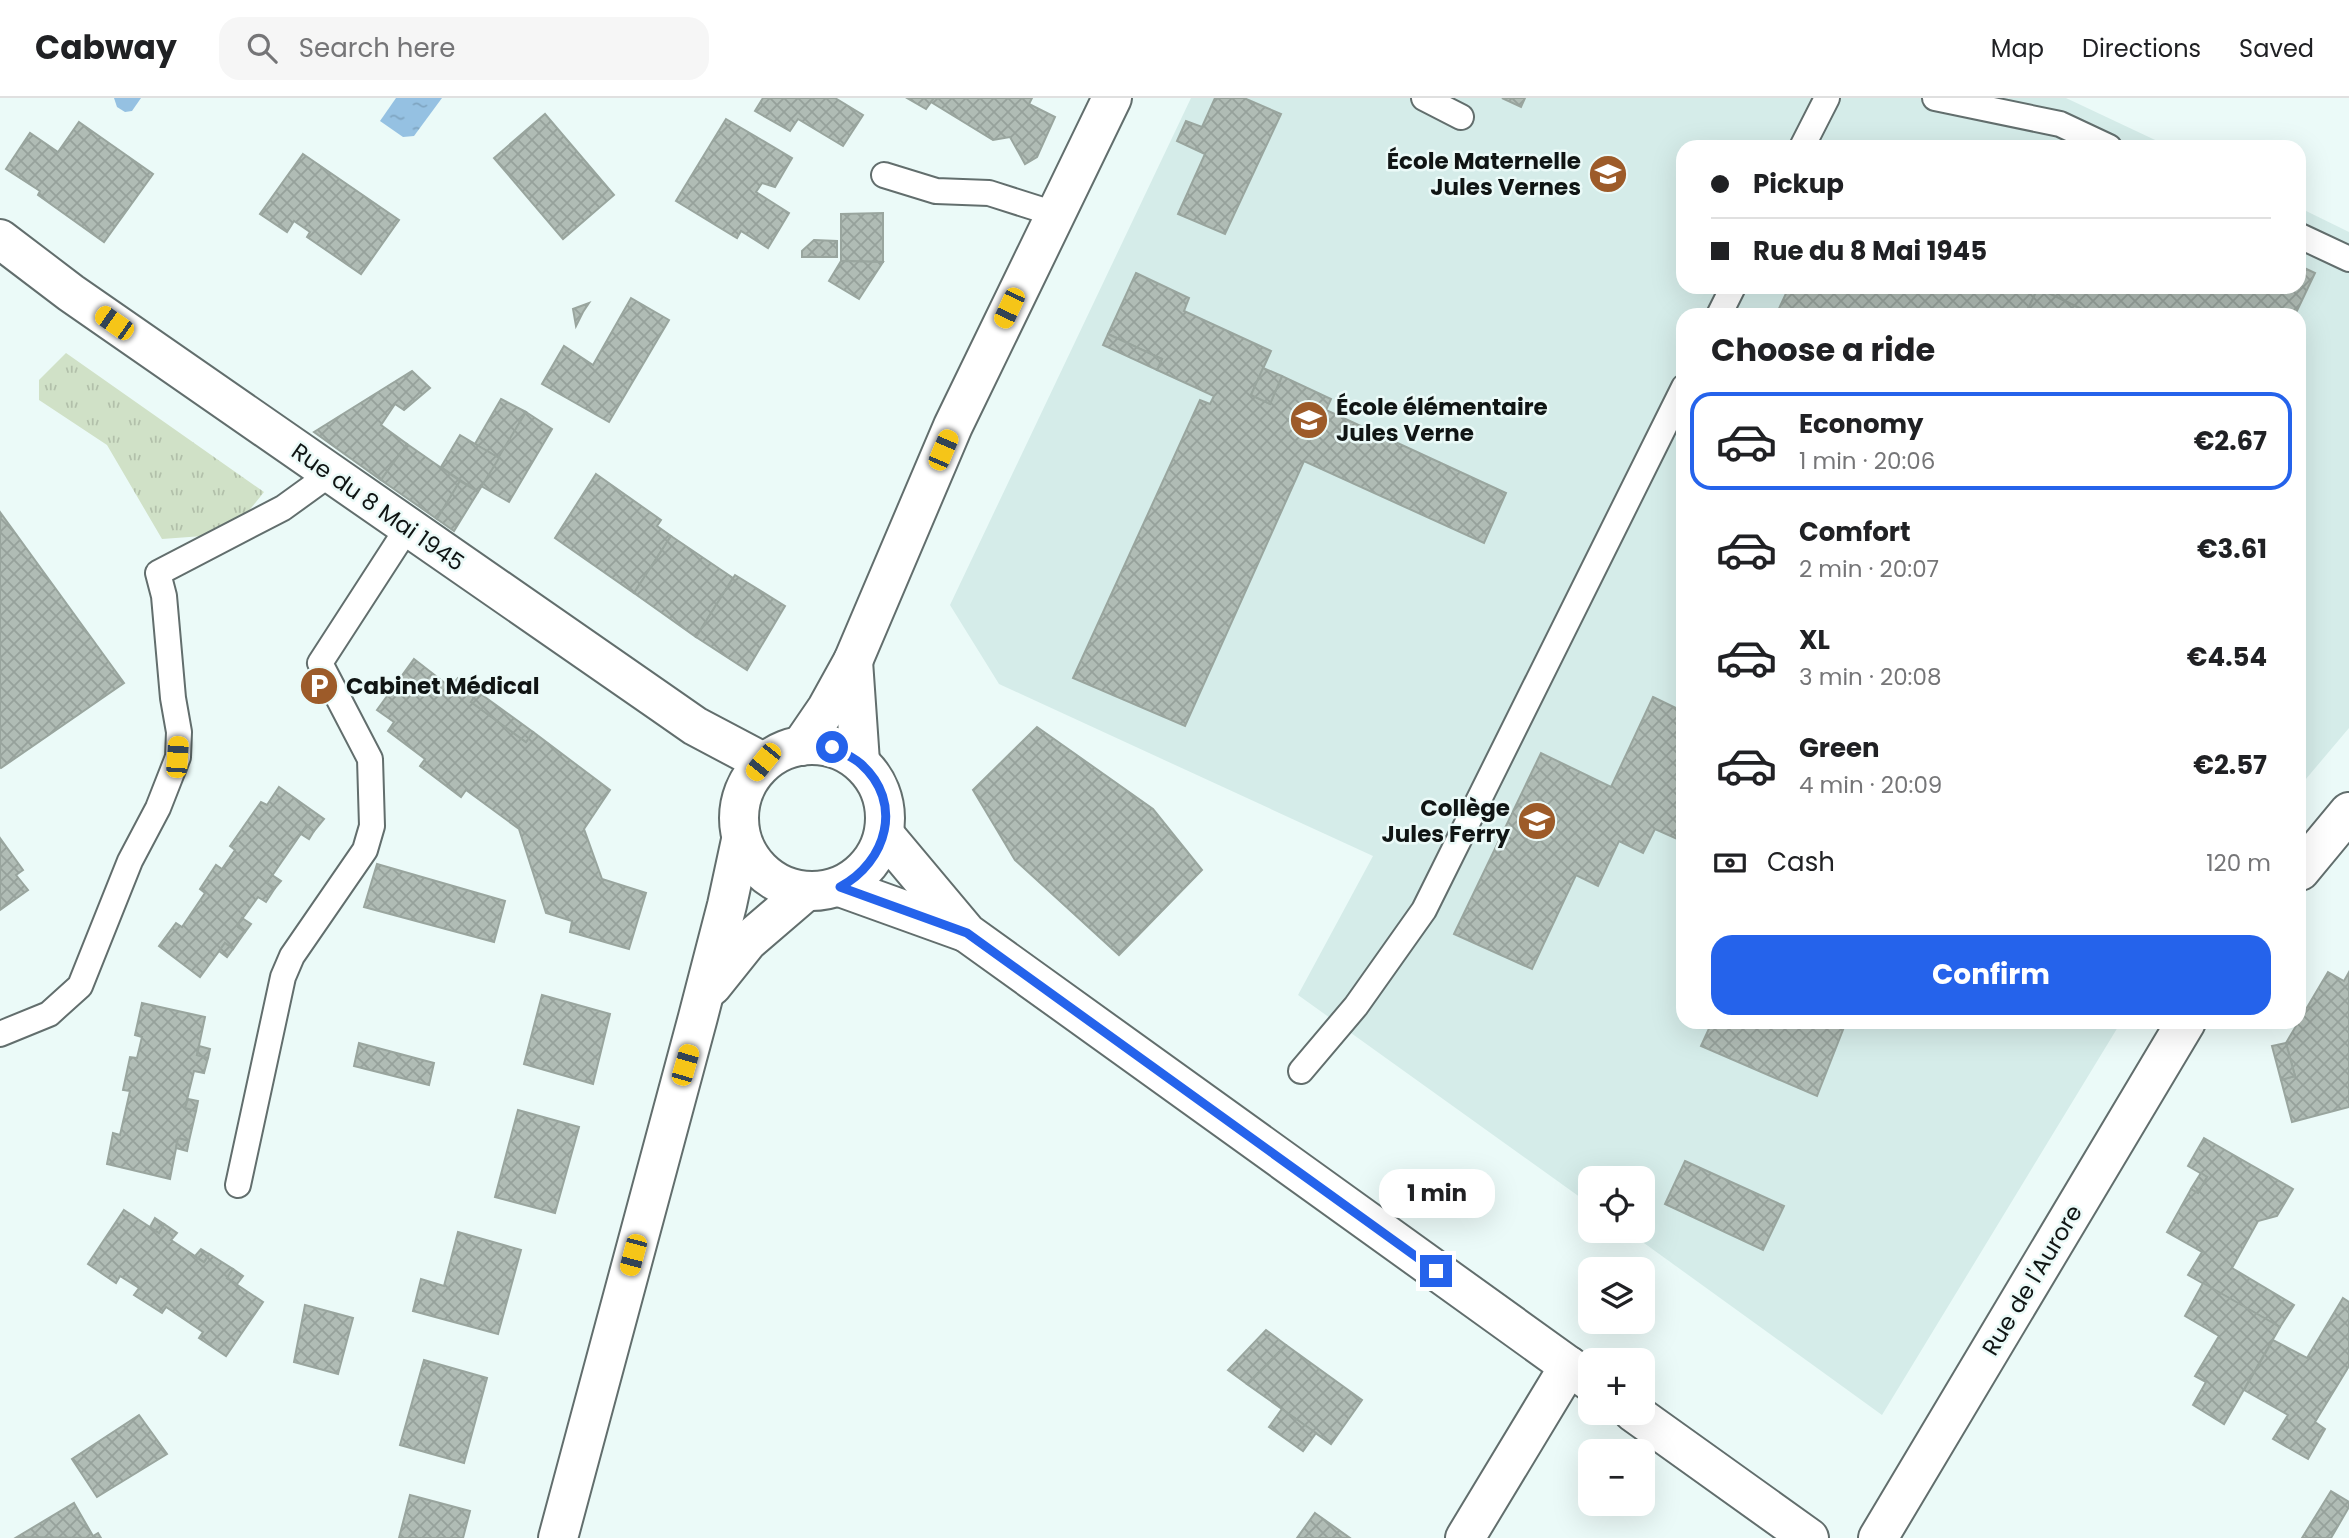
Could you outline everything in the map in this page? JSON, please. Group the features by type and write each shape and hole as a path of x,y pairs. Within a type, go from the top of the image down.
{"main road":[{"path":"801,746 827,708 853,661 953,426 1112,98"},
{"name":"Rue du 8 Mai 1945","path":"0,239 71,293 695,726 763,762"},
{"path":"853,661 860,762"},
{"path":"704,996 748,942 823,889 852,880 876,856 884,834 885,809 881,792 873,777 860,762 832,747 801,746 778,753 763,762 747,782 741,798 738,818 741,840 751,860 764,875 787,888 823,889 967,933"},
{"path":"2306,864 2349,811"},
{"path":"884,834 967,933 1578,1373"},
{"path":"558,1538 704,996 741,840"},
{"name":"Rue de l'Aurore","path":"1878,1538 2182,1029"},
{"path":"1465,1538 1578,1377"},
{"path":"1651,1425 1809,1538"}],"lane":[{"path":"1424,98 1461,117"},
{"path":"1806,140 1827,98"},
{"path":"1935,98 2060,124 2094,140"},
{"path":"884,175 936,191 989,193 1055,214"},
{"path":"2306,239 2349,259"},
{"path":"1301,1071 1356,1006 1424,910 1676,403"},
{"path":"0,1034 49,1014 80,986 130,861 158,808 177,757 179,732 173,698 164,596 158,573 283,508 330,474"},
{"path":"238,1185 283,977 292,956 365,850 372,826 370,759 320,663 408,527"}],"shaded area":[{"path":"1191,98 2066,98 2155,140 1676,140 1676,294 2306,294 2306,211 2349,232 2349,728 2306,779 2306,308 1676,308 1676,1029 2117,1029 1882,1415 1644,1243 1655,1243 1655,1166 1578,1166 1578,1196 1298,995 1373,856 999,684 950,605"}],"green space":[{"path":"66,353 264,492 243,518 203,536 162,539 107,445 39,400 39,380"}],"water":[{"path":"114,98 141,98 132,111 125,112 117,107"},
{"path":"396,98 442,98 414,136 403,137 380,121"}],"building":[{"path":"763,98 835,98 863,115 843,146 798,119 790,131 755,111"},
{"path":"907,98 934,98 926,109"},
{"path":"934,98 1032,98 1029,104 1055,117 1037,157 1025,164 1010,137 993,140 931,102"},
{"path":"1215,98 1244,98 1281,114 1225,234 1178,214 1205,154 1177,141 1186,121 1202,127"},
{"path":"1502,98 1525,98 1521,107"},
{"path":"545,114 614,195 563,239 494,158"},
{"path":"726,119 792,158 775,187 762,183 756,192 789,213 768,248 741,231 737,238 676,201"},
{"path":"79,122 153,174 104,242 38,195 40,191 6,169 30,133 58,152"},
{"path":"303,154 399,220 361,274 307,237 310,232 294,221 287,232 260,214"},
{"path":"883,213 883,262 841,261 841,214"},
{"path":"814,240 837,241 837,257 802,257 802,251"},
{"path":"841,261 883,262 859,299 829,281"},
{"path":"2306,269 2315,273 2306,292"},
{"path":"1136,273 1189,298 1184,311 1271,351 1251,395 1270,404 1282,376 1331,399 1326,410 1506,493 1484,543 1304,461 1185,726 1073,678 1200,400 1210,404 1214,396 1157,370 1162,359 1108,334"},
{"path":"1786,294 2035,294 2028,308 1779,308"},
{"path":"2035,294 2050,294 2079,308 2028,308"},
{"path":"2050,294 2305,294 2298,308 2079,308"},
{"path":"631,298 669,320 609,422 542,384 564,346 593,365"},
{"path":"589,303 583,312 576,326 573,309"},
{"path":"1108,334 1162,359 1157,370 1103,345"},
{"path":"1263,368 1282,376 1270,404 1251,395"},
{"path":"412,371 430,388 404,410 395,404 381,425 407,444 381,480 314,432"},
{"path":"501,399 526,412 499,458 475,444"},
{"path":"526,412 552,429 509,502 481,486"},
{"path":"460,435 499,458 478,492 441,467"},
{"path":"407,444 460,481 437,519 381,480"},
{"path":"596,474 661,520 657,526 671,536 634,593 555,538"},
{"path":"460,481 478,492 454,531 437,519"},
{"path":"0,512 124,683 1,768 0,767"},
{"path":"671,536 733,578 696,637 634,593"},
{"path":"735,575 785,606 747,670 696,637"},
{"path":"414,659 450,687 458,678 478,692 471,702 526,742 533,732 610,790 584,829 602,879 646,893 629,949 570,932 572,921 546,913 519,829 466,790 461,797 420,766 425,759 388,731 394,722 377,710"},
{"path":"478,692 533,732 526,742 471,702"},
{"path":"1653,697 1676,708 1676,838 1655,829 1643,853 1619,841 1598,886 1576,875 1532,969 1454,934 1541,753 1611,787"},
{"path":"1037,727 1153,809 1202,870 1119,955 1015,860 973,790"},
{"path":"279,787 324,819 314,831 307,825 267,883 275,888 266,902 258,897 237,926 245,932 233,949 225,943 200,977 159,946 176,923 182,927 205,893 200,889 216,865 222,869 235,850 230,846 261,802 267,805"},
{"path":"307,825 314,831 309,839 301,834"},
{"path":"0,838 23,870 16,875 28,890 0,910"},
{"path":"377,864 505,901 494,942 364,907"},
{"path":"272,875 281,881 275,888 267,883"},
{"path":"242,918 251,924 245,932 237,926"},
{"path":"225,943 233,949 227,957 219,951"},
{"path":"2328,972 2344,981 2349,972 2349,1107 2292,1122 2281,1080 2295,1076 2286,1043 2294,1029 2306,1029 2306,1009"},
{"path":"542,995 610,1014 593,1084 524,1064"},
{"path":"142,1003 205,1017 197,1055 208,1058 204,1073 194,1071 185,1108 196,1111 189,1141 178,1138 170,1179 107,1164 113,1133 120,1135 130,1091 123,1090 130,1057 137,1058 142,1037 135,1035"},
{"path":"1709,1029 1843,1029 1817,1096 1701,1046"},
{"path":"359,1043 434,1063 429,1085 354,1066"},
{"path":"2286,1043 2295,1076 2281,1080 2272,1046"},
{"path":"199,1046 210,1049 208,1058 197,1055"},
{"path":"188,1099 198,1101 196,1111 185,1108"},
{"path":"518,1110 579,1127 555,1213 495,1197"},
{"path":"178,1138 189,1141 187,1151 176,1148"},
{"path":"2204,1138 2293,1189 2277,1216 2258,1221 2232,1268 2294,1305 2280,1327 2188,1275 2202,1252 2167,1232 2191,1189 2198,1193 2207,1177 2188,1166"},
{"path":"1685,1161 1784,1206 1763,1250 1665,1204"},
{"path":"2201,1173 2207,1177 2198,1193 2191,1189"},
{"path":"124,1210 159,1233 164,1224 177,1233 171,1240 204,1262 209,1254 233,1269 227,1278 263,1302 226,1356 199,1338 203,1332 166,1307 162,1313 134,1295 139,1288 120,1276 116,1283 88,1264"},
{"path":"155,1218 164,1224 159,1233 150,1227"},
{"path":"458,1232 521,1250 498,1334 413,1311 421,1279 444,1286"},
{"path":"201,1249 209,1254 204,1262 195,1256"},
{"path":"233,1269 243,1276 237,1284 227,1278"},
{"path":"2203,1283 2280,1327 2224,1424 2193,1405 2206,1382 2195,1376 2219,1336 2185,1316"},
{"path":"2343,1298 2349,1302 2349,1366 2315,1422 2325,1429 2308,1459 2273,1439 2288,1415 2244,1390 2273,1340 2307,1358"},
{"path":"305,1305 353,1318 338,1374 294,1362"},
{"path":"1266,1330 1286,1345 1247,1384 1228,1370"},
{"path":"1286,1345 1362,1400 1331,1444 1247,1384"},
{"path":"424,1360 487,1378 464,1463 400,1445"},
{"path":"1282,1409 1316,1433 1303,1451 1269,1427"},
{"path":"139,1415 167,1454 97,1497 72,1459"},
{"path":"2331,1491 2349,1502 2349,1507 2331,1538 2302,1538"},
{"path":"410,1495 470,1511 463,1538 399,1538"},
{"path":"74,1503 93,1536 98,1533 101,1538 17,1537"},
{"path":"1315,1513 1350,1538 1297,1538"}],"place":[{"name":"École Maternelle Jules Vernes","path":"1608,174"},
{"name":"École élémentaire Jules Verne","path":"1309,420"},
{"name":"Cabinet Médical","path":"319,686"},
{"name":"Collège Jules Ferry","path":"1537,821"}],"route":[{"path":"832,747 860,762 873,777 881,792 886,824 876,856 852,880 840,887 967,933 1436,1271"}]}
